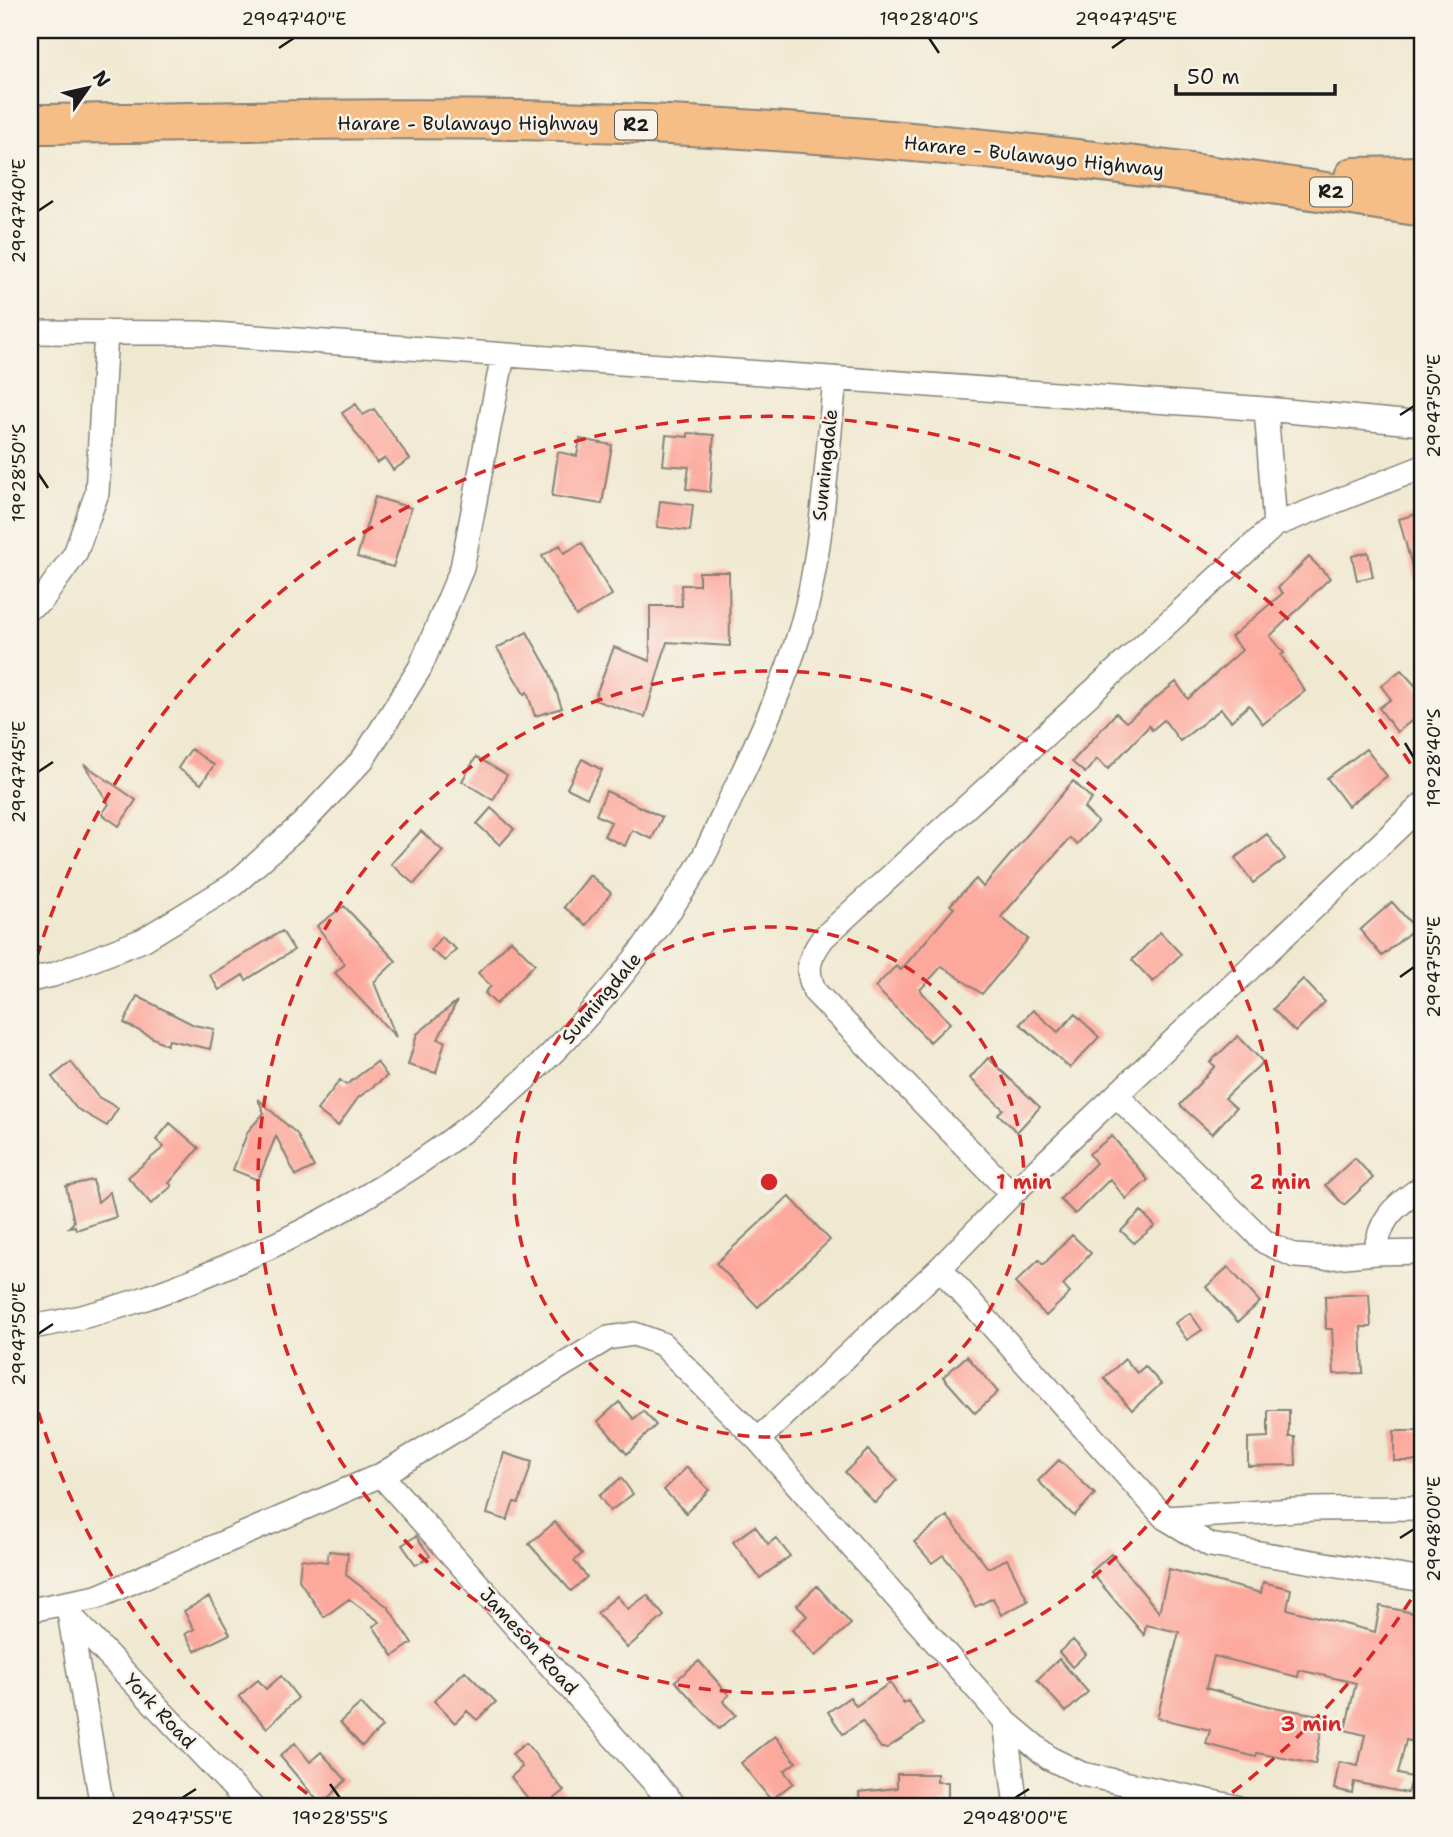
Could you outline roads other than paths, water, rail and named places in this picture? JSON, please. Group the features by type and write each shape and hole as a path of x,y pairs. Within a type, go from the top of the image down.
{"highway":[{"name":"Harare - Bulawayo Highway","path":"30,124 556,121 774,132 973,148 1240,178 1423,207"},
{"name":"Harare - Bulawayo Highway","path":"1240,178 1423,176"}],"street":[{"path":"30,332 198,333 835,381 1266,409 1423,424"},
{"path":"30,607 42,600 75,554 97,493 106,332"},
{"path":"30,980 53,975 143,940 233,885 303,823 363,759 419,668 462,568 503,355"},
{"name":"Sunningdale","path":"30,1327 167,1293 303,1233 429,1159 507,1099 586,1022 647,943 698,867 768,717 801,627 817,543 835,381"},
{"path":"1266,409 1275,525"},
{"path":"1012,1194 815,992 807,974 810,957 822,938 1275,525 1423,467"},
{"path":"758,1440 940,1268 1012,1194 1423,804"},
{"path":"1117,1096 1265,1242 1296,1256 1325,1258 1423,1252"},
{"path":"1375,1253 1379,1228 1391,1210 1423,1186"},
{"path":"940,1268 1165,1518 1210,1545 1423,1580"},
{"path":"30,1610 71,1609 382,1475 608,1338 634,1334 662,1344 758,1440 1004,1721 1049,1758 1082,1774 1236,1807"},
{"name":"Jameson Road","path":"382,1475 676,1807"},
{"path":"1165,1518 1314,1510 1423,1508"},
{"path":"71,1609 102,1807"},
{"name":"York Road","path":"71,1609 252,1807"},
{"path":"1004,1721 1016,1807"}]}
